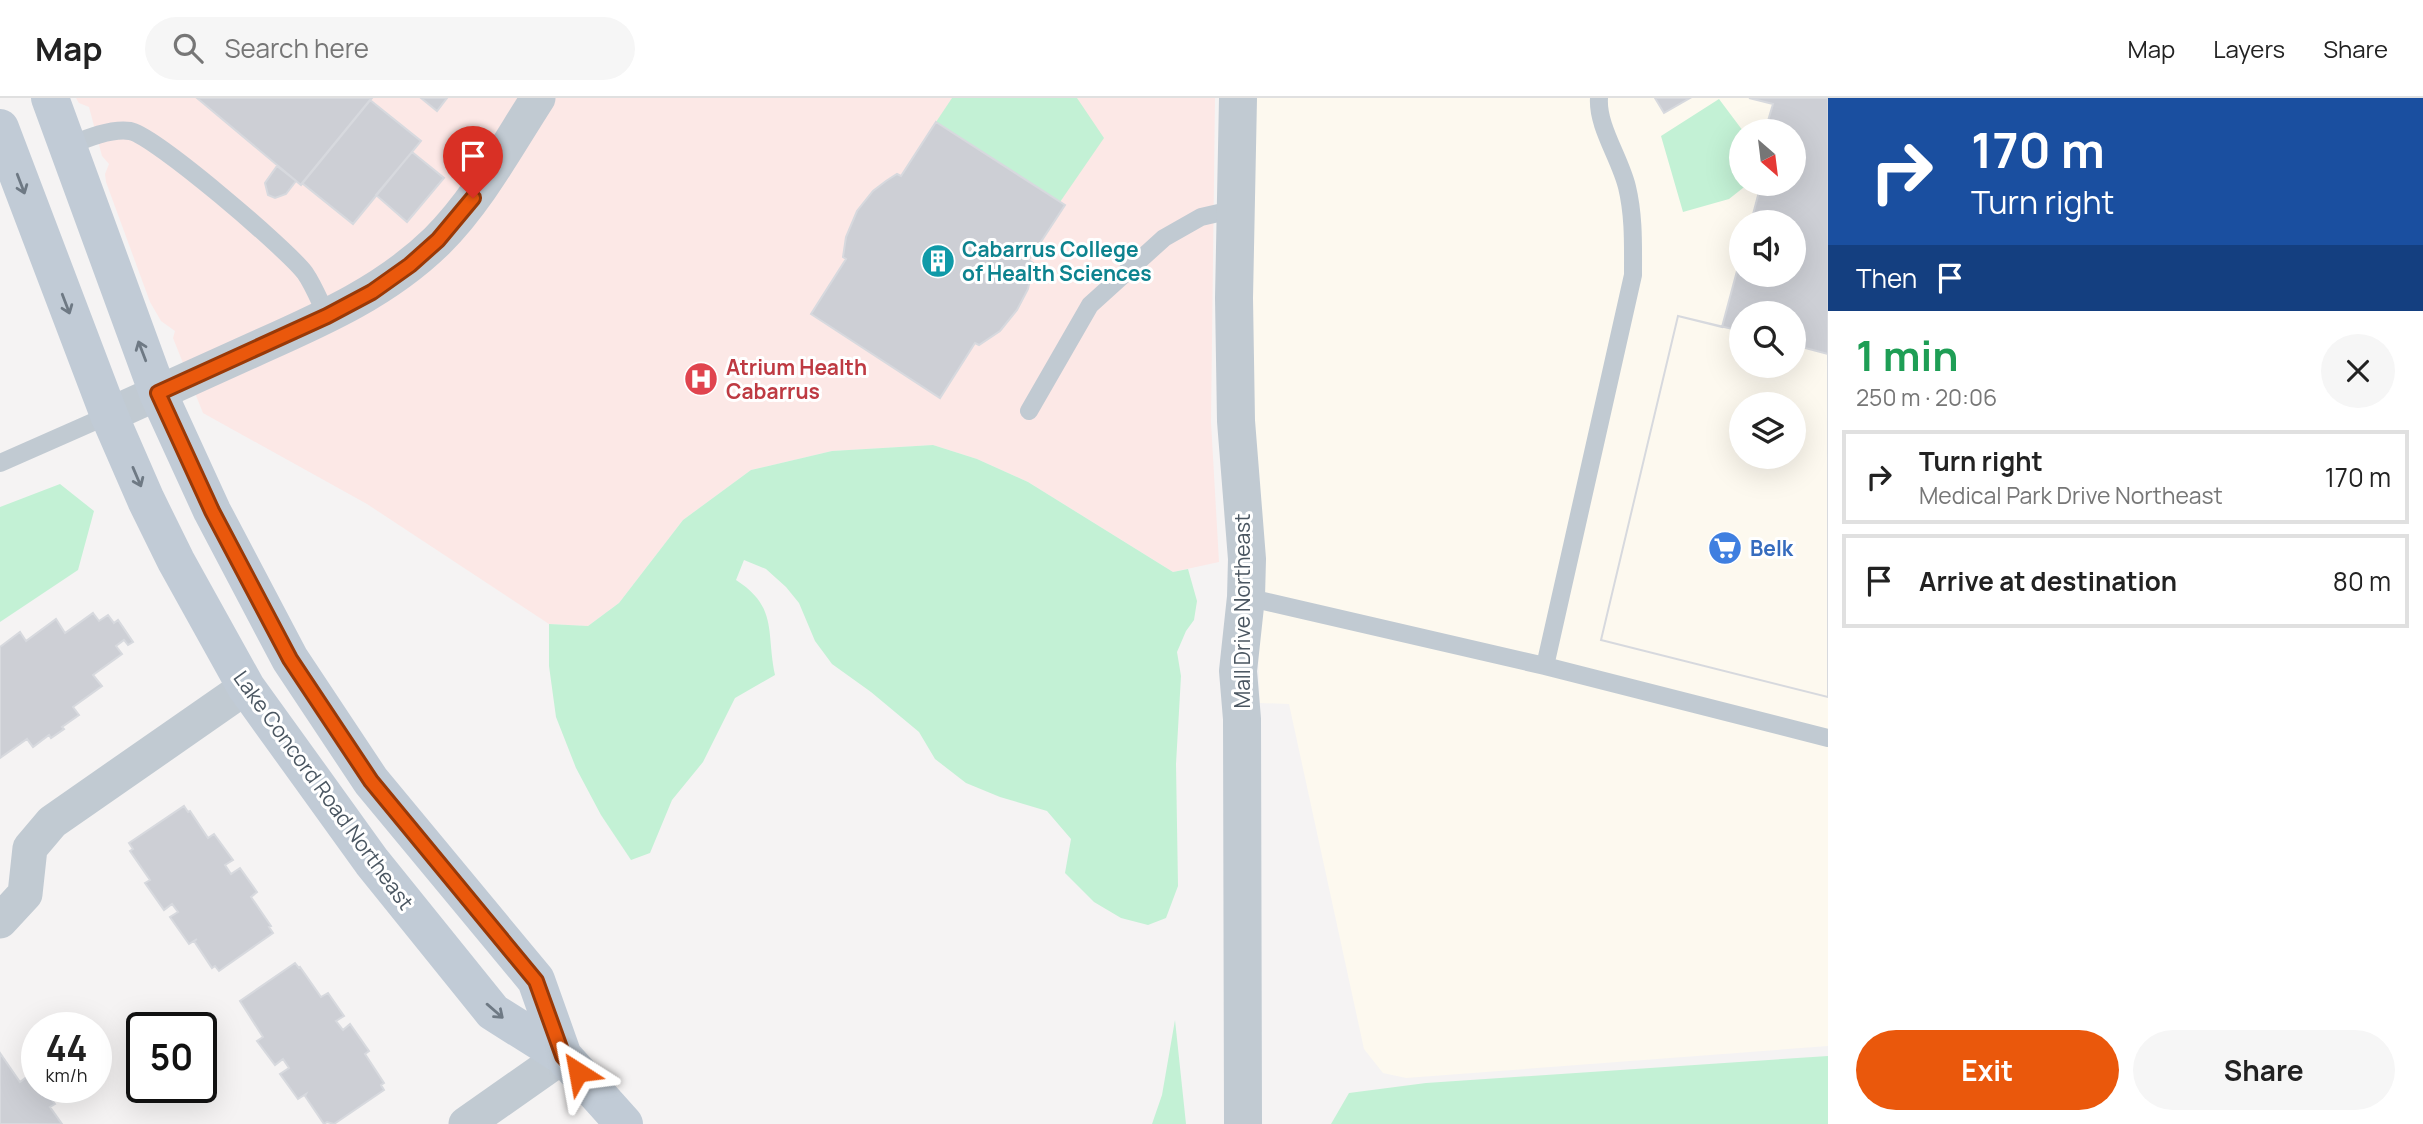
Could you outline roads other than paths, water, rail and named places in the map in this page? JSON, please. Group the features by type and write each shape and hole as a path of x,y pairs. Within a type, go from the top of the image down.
{"main road":[{"name":"Lake Concord Road Northeast","path":"50,98 158,393 212,511 290,659 371,781 536,981 563,1056"},
{"name":"Lake Concord Road Northeast","path":"0,128 109,415 176,561 246,687 372,862 493,1012 563,1056 624,1124"}],"street":[{"path":"109,415 327,316 372,292 410,265 438,240 473,198 538,98"},
{"name":"Mall Drive Northeast","path":"1238,98 1234,298 1236,421 1247,559 1238,671 1242,719 1244,1124"},
{"path":"0,921 25,894 30,848 52,822 246,687"},
{"path":"466,1124 563,1056"}],"lane":[{"path":"1545,666 1633,275 1629,195 1618,158 1598,111 1599,98"},
{"path":"68,146 92,135 131,131 160,146 283,248 306,274 327,316"},
{"path":"1029,411 1090,305 1164,238 1201,217 1236,209"},
{"path":"0,463 109,415"},
{"path":"1246,597 1545,666 1828,738"}],"place":[{"name":"Cabarrus College of Health Sciences","path":"938,261"},
{"name":"Atrium Health Cabarrus","path":"701,379"},
{"name":"Belk","path":"1725,548"}]}
